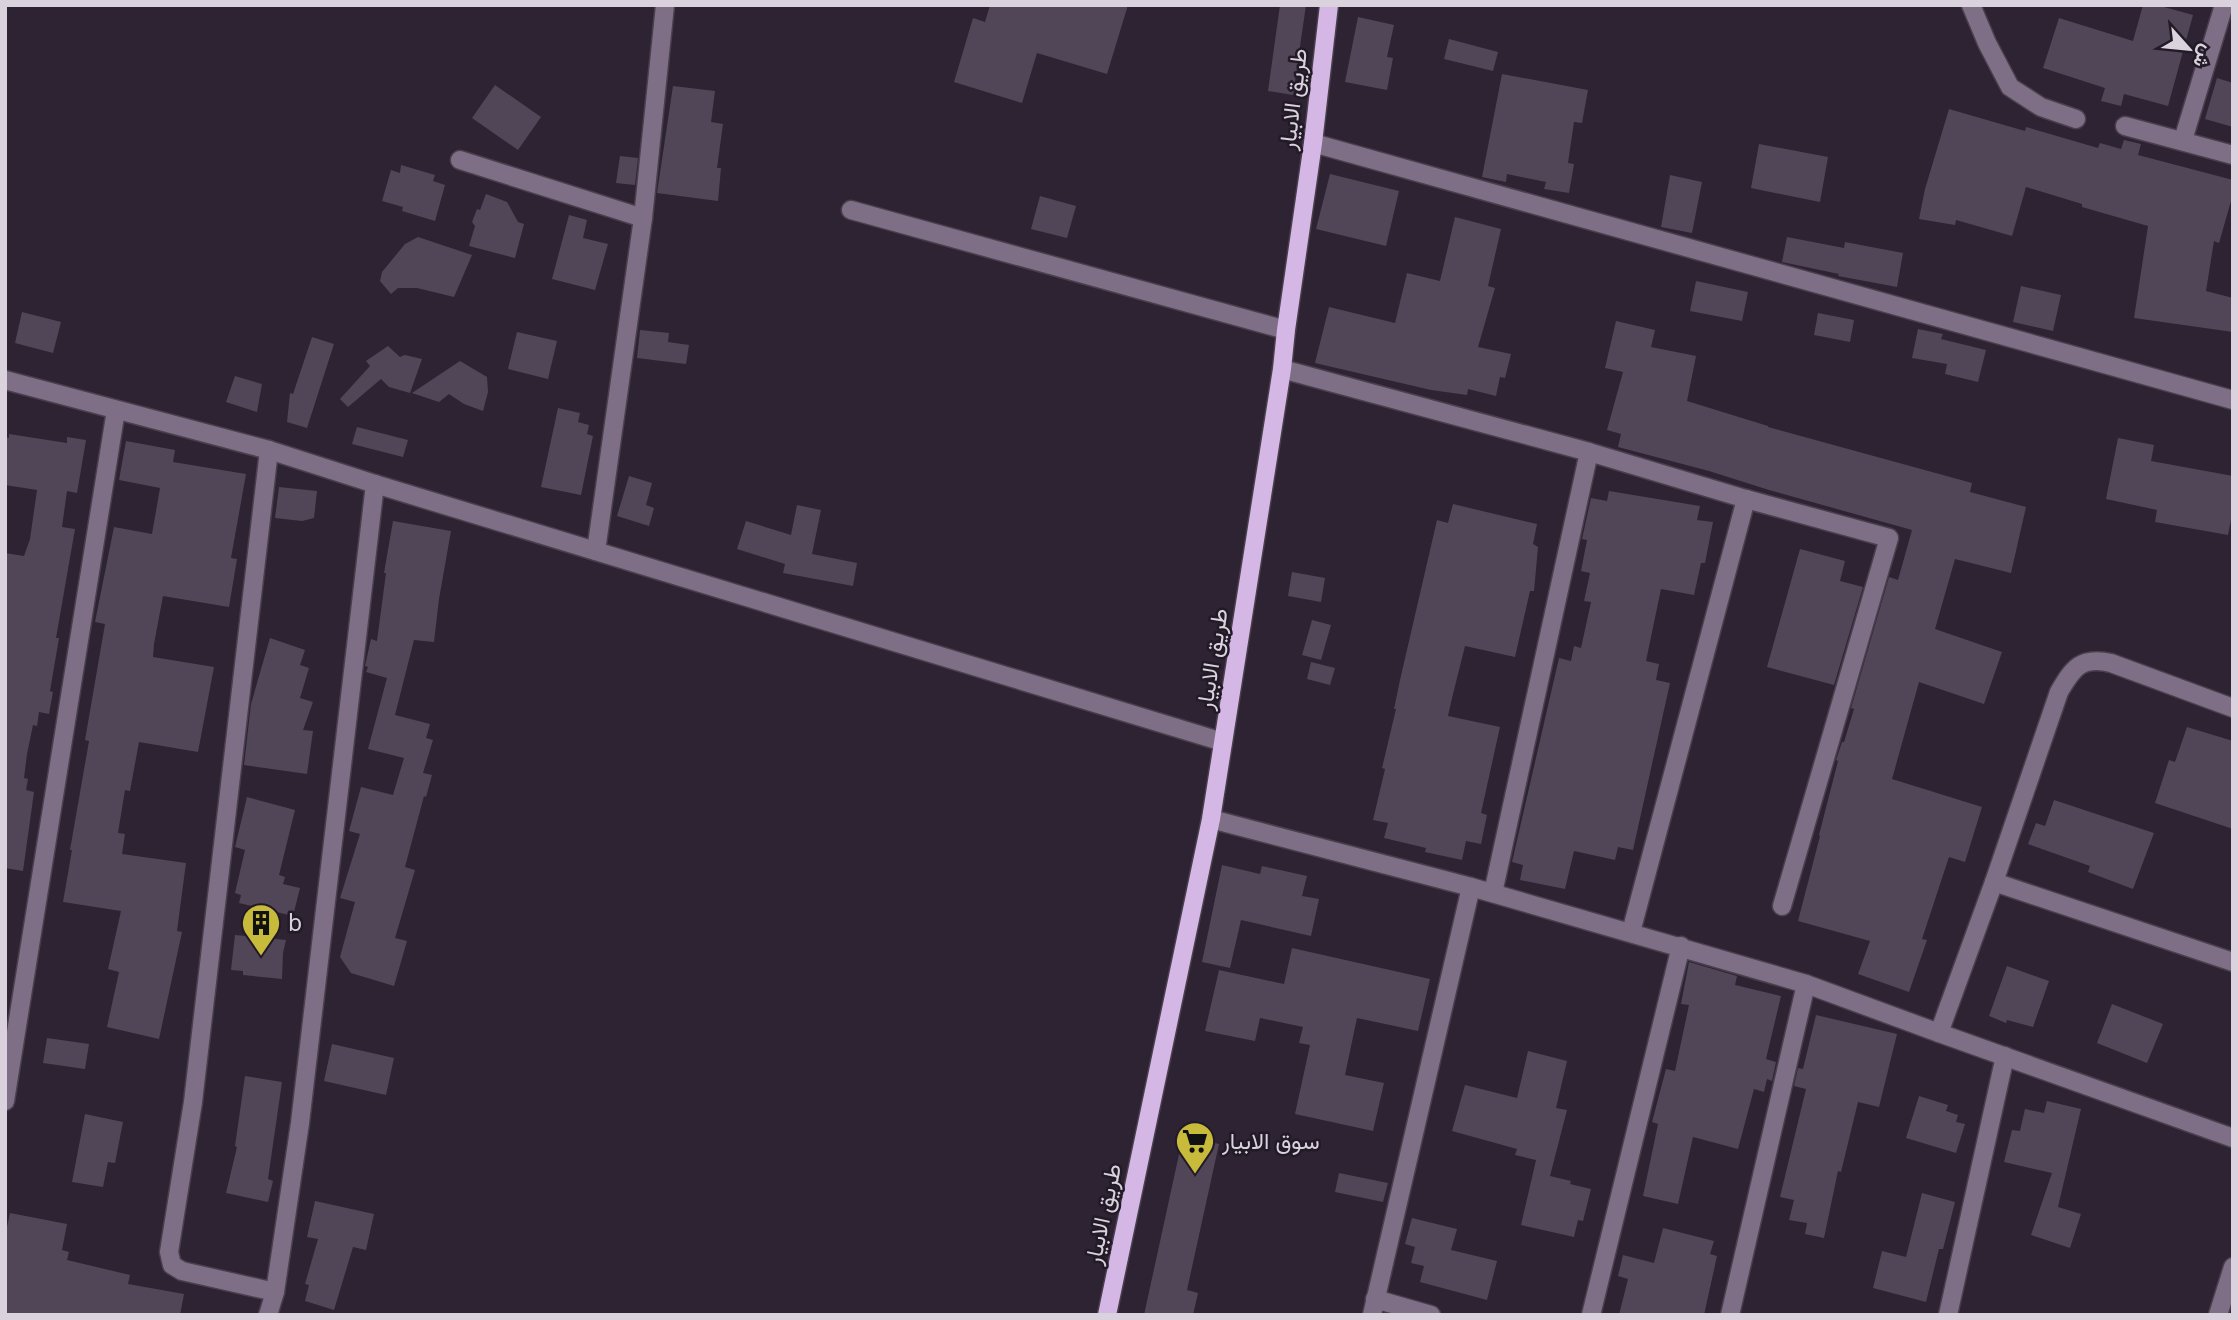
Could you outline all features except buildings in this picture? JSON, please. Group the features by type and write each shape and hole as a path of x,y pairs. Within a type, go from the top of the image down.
{"main road":[{"name":"طريق الابيار","path":"1107,1315 1211,819 1282,369 1314,143 1329,5"}],"street":[{"path":"596,551 643,218 665,5"},
{"path":"1970,5 2010,88 2041,107 2076,119"},
{"path":"2183,140 2224,5"},
{"path":"2125,126 2233,155"},
{"path":"1314,143 2233,400"},
{"path":"460,160 643,218"},
{"path":"851,210 1286,330"},
{"path":"1282,369 1589,452 1889,538 1782,906"},
{"path":"5,380 269,450 1223,742"},
{"path":"5,1101 116,410"},
{"path":"269,450 193,1102 169,1252 172,1265 182,1271 275,1292"},
{"path":"1493,893 1589,452"},
{"path":"268,1315 275,1292 302,1109 375,484"},
{"path":"1631,932 1746,499"},
{"path":"1939,1034 2059,692 2068,676 2082,663 2095,660 2233,708"},
{"path":"1211,819 1493,893 1806,984 2233,1138"},
{"path":"1994,882 2233,962"},
{"path":"1432,1315 1373,1307 1471,887"},
{"path":"1591,1315 1681,946"},
{"path":"1730,1315 1806,984"},
{"path":"1948,1315 2005,1056"},
{"path":"2218,1315 2233,1267"}],"place":[{"name":"b","path":"261,957"},
{"name":"سوق الابيار","path":"1195,1175"}]}
